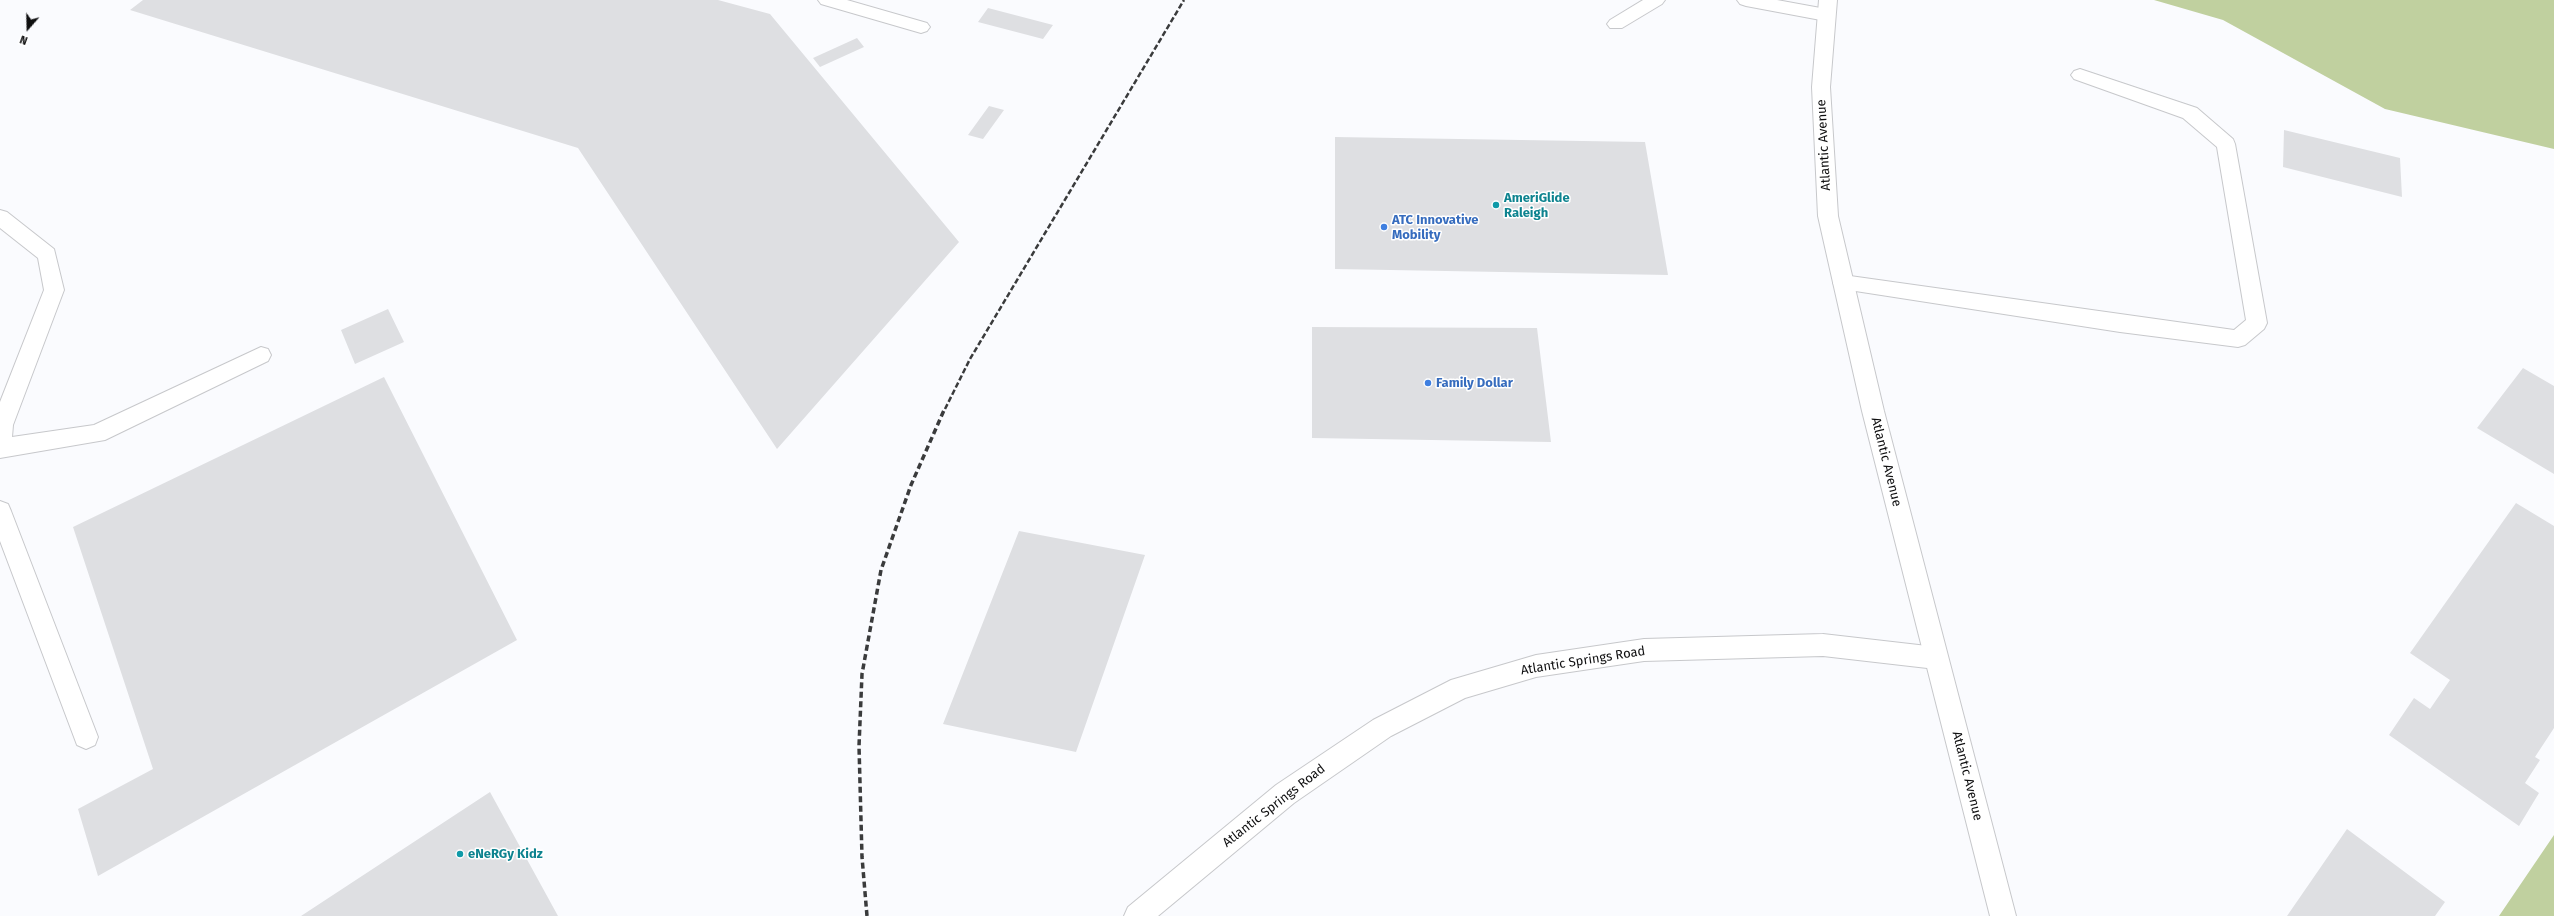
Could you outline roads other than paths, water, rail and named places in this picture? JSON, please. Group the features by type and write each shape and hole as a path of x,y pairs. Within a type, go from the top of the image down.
{"main road":[{"path":"827,0 921,27"},
{"path":"1616,24 1656,0"},
{"path":"1746,0 1827,7"},
{"name":"Atlantic Avenue","path":"1827,7 1820,87 1828,216 1873,411 2003,916"},
{"path":"1843,283 1912,291 2120,324 2238,339 2257,323 2226,144 2190,112 2080,74"},
{"path":"0,217 47,254 54,290 2,425 0,448 97,434 261,355"},
{"path":"0,511 86,737"},
{"name":"Atlantic Springs Road","path":"1137,916 1285,794 1382,728 1460,688 1536,666 1644,650 1824,645 1936,658"}],"railway":[{"path":"945,409 970,359 1184,0"},
{"path":"867,916 862,857 859,746 862,674 881,570 911,485 945,408"}],"place":[{"name":"AmeriGlide Raleigh","path":"1496,205"},
{"name":"ATC Innovative Mobility","path":"1384,227"},
{"name":"Family Dollar","path":"1428,383"},
{"name":"eNeRGy Kidz","path":"460,854"}]}
